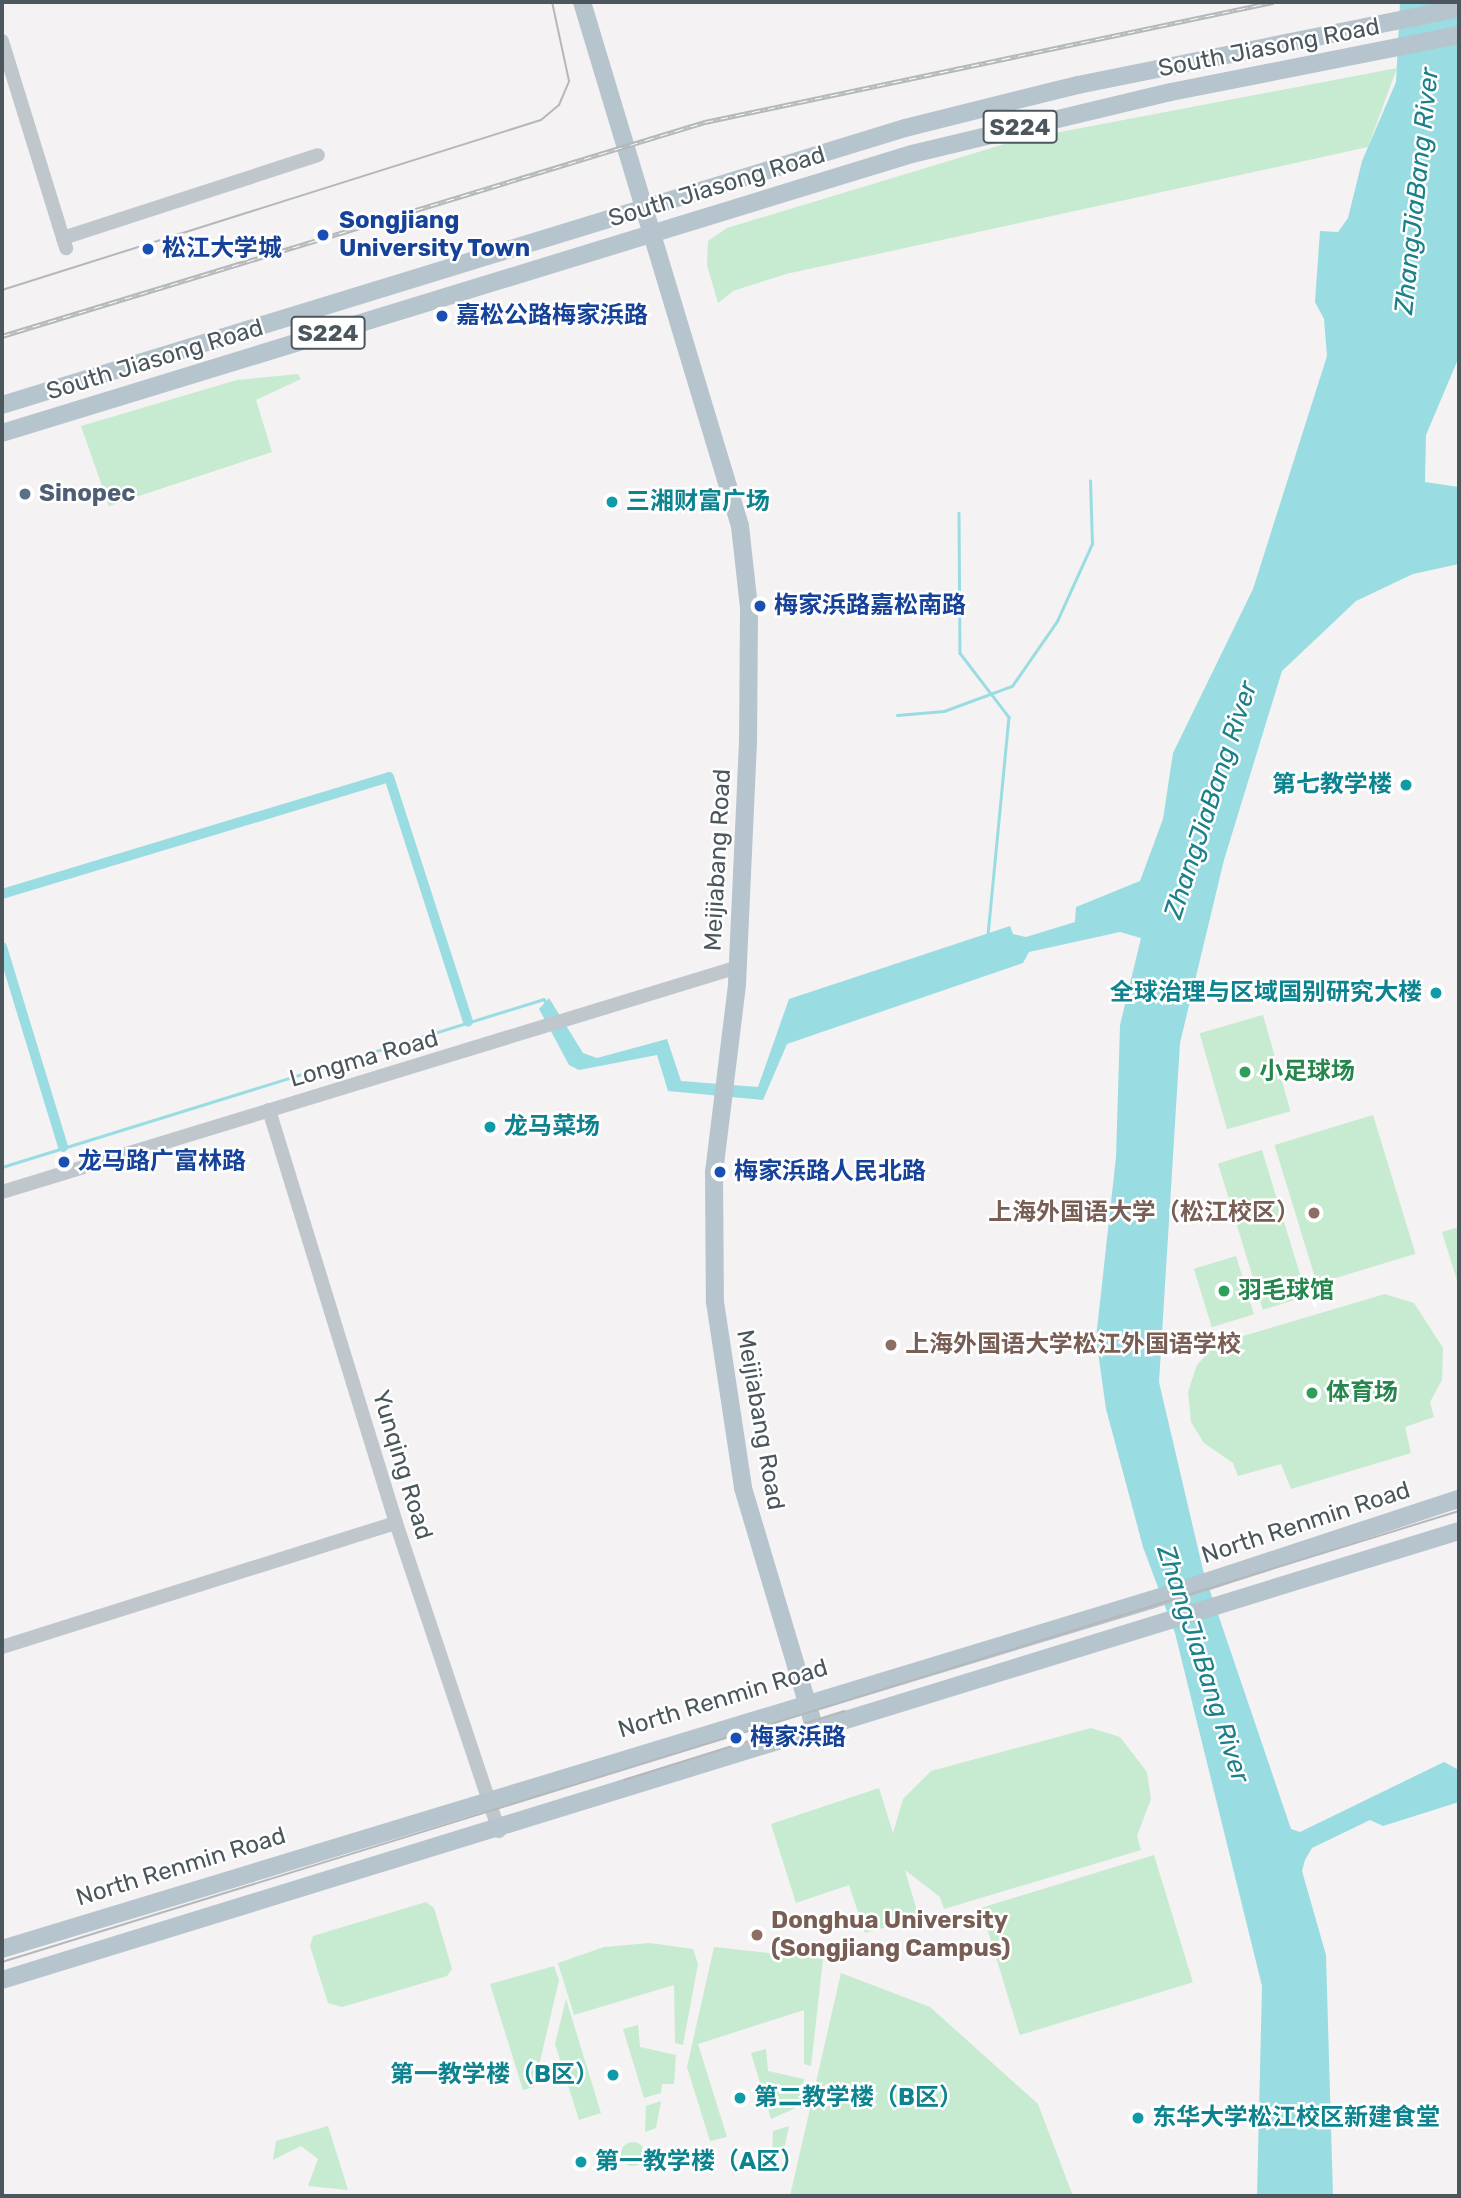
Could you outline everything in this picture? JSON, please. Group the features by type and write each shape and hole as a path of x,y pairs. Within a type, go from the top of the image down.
{"main road":[{"name":"Meijiabang Road","path":"582,2 655,232 740,526 749,607 737,967 711,1235 715,1302 743,1488 815,1729"},
{"name":"South Jiasong Road","path":"2,405 647,207 991,106 1459,8"},
{"name":"South Jiasong Road","path":"2,433 655,232 998,132 1459,36"},
{"name":"North Renmin Road","path":"2,1949 487,1796 1151,1600 1459,1499"},
{"name":"North Renmin Road","path":"2,1980 499,1831 815,1729 1459,1531"}],"street":[{"path":"2,41 65,243 318,155"},
{"name":"Longma Road","path":"2,1192 269,1110 544,1030 737,967"},
{"name":"Yunqing Road","path":"269,1110 396,1523 499,1831"},
{"path":"2,1647 396,1523"}],"green space":[{"path":"1397,68 1368,147 786,274 733,291 718,303 707,265 708,241 727,228 1018,140"},
{"path":"298,374 301,379 256,400 272,452 109,506 81,426 237,380"},
{"name":"小足球场","path":"1263,1015 1291,1111 1227,1129 1200,1033"},
{"path":"1373,1115 1415,1254 1317,1284 1275,1145"},
{"path":"1262,1150 1307,1296 1263,1310 1218,1163"},
{"path":"1459,1227 1459,1287 1442,1232"},
{"name":"羽毛球馆","path":"1236,1256 1254,1314 1212,1327 1194,1269"},
{"name":"体育场","path":"1385,1294 1414,1303 1443,1348 1442,1380 1430,1402 1434,1417 1405,1427 1411,1453 1291,1489 1281,1464 1238,1476 1233,1463 1204,1443 1191,1422 1188,1392 1197,1365 1216,1344"},
{"path":"1091,1728 1120,1737 1147,1772 1151,1799 1137,1836 1141,1850 944,1909 940,1897 905,1870 919,1918 865,1933 849,1885 796,1903 771,1824 879,1788 893,1833 903,1799 931,1771"},
{"path":"1154,1855 1193,1982 1020,2035 981,1908"},
{"path":"426,1902 434,1908 452,1969 447,1976 342,2007 328,2003 310,1946 313,1936"},
{"path":"650,1943 693,1949 698,1964 683,2045 675,2043 674,1985 574,2015 558,1963 604,1947"},
{"path":"714,1947 823,1959 811,2066 804,2064 804,2010 698,2044 727,2137 710,2141 687,2067"},
{"path":"554,1966 559,1980 534,2087 523,2090 490,1984"},
{"path":"841,1973 930,2007 1038,2104 1073,2196 790,2196"},
{"path":"566,1999 601,2113 579,2120 555,2044"},
{"path":"638,2025 640,2047 676,2055 674,2084 662,2084 661,2093 644,2098 623,2029"},
{"path":"766,2049 768,2071 804,2079 800,2106 771,2119 751,2053"},
{"path":"661,2101 656,2128 645,2132 646,2106"},
{"path":"328,2126 348,2190 308,2186 318,2159 301,2146 273,2160 276,2141"},
{"path":"789,2126 783,2154 772,2158 773,2131"},
{"path":"633,2142 641,2146 645,2154 641,2162 633,2166 625,2162 621,2154 625,2146"}],"water":[{"name":"ZhangJiaBang River","path":"1400,2 1459,2 1459,357 1426,435 1425,482 1459,487 1459,564 1413,574 1356,601 1282,671 1224,860 1180,1043 1159,1382 1203,1570 1291,1829 1300,1832 1444,1762 1459,1770 1459,1802 1383,1826 1370,1820 1312,1848 1305,1860 1302,1871 1326,1955 1333,2196 1257,2196 1262,1986 1175,1633 1143,1547 1106,1409 1096,1338 1116,1157 1120,1025 1141,938 1120,932 1029,952 1023,963 787,1044 763,1100 668,1091 657,1055 579,1070 569,1065 539,1009 549,998 583,1053 597,1058 667,1039 681,1081 758,1087 789,999 1010,926 1013,934 1026,937 1075,922 1076,907 1140,881 1163,819 1173,753 1253,589 1327,356 1324,319 1315,302 1320,231 1338,232 1348,218 1362,161 1396,82"}],"waterway":[{"path":"897,715 944,711 1012,686 1057,621 1092,544 1090,481"},
{"path":"959,513 960,653 1009,717 988,937"},
{"path":"2,894 389,777 468,1022"},
{"path":"2,947 63,1147"},
{"path":"2,1167 544,999 547,1005"}],"tram line":[{"path":"2,290 541,120 559,105 569,81 552,2"},
{"path":"2,1962 1459,1511"},
{"path":"624,1780 844,1711"}],"railway":[{"path":"2,336 705,122 1273,2"}],"place":[{"name":"Songjiang University Town","path":"323,235"},
{"name":"松江大学城","path":"148,249"},
{"name":"嘉松公路梅家浜路","path":"442,316"},
{"name":"Sinopec","path":"25,494"},
{"name":"三湘财富广场","path":"612,502"},
{"name":"梅家浜路嘉松南路","path":"760,606"},
{"name":"第七教学楼","path":"1406,785"},
{"name":"全球治理与区域国别研究大楼","path":"1436,993"},
{"name":"小足球场","path":"1245,1072"},
{"name":"龙马菜场","path":"490,1127"},
{"name":"龙马路广富林路","path":"64,1162"},
{"name":"梅家浜路人民北路","path":"720,1172"},
{"name":"上海外国语大学（松江校区）","path":"1314,1213"},
{"name":"羽毛球馆","path":"1224,1291"},
{"name":"上海外国语大学松江外国语学校","path":"891,1345"},
{"name":"体育场","path":"1312,1393"},
{"name":"梅家浜路","path":"736,1738"},
{"name":"Donghua University (Songjiang Campus)","path":"757,1935"},
{"name":"第一教学楼（B区）","path":"613,2075"},
{"name":"第二教学楼（B区）","path":"740,2098"},
{"name":"东华大学松江校区新建食堂","path":"1138,2118"},
{"name":"第一教学楼（A区）","path":"581,2162"}]}
